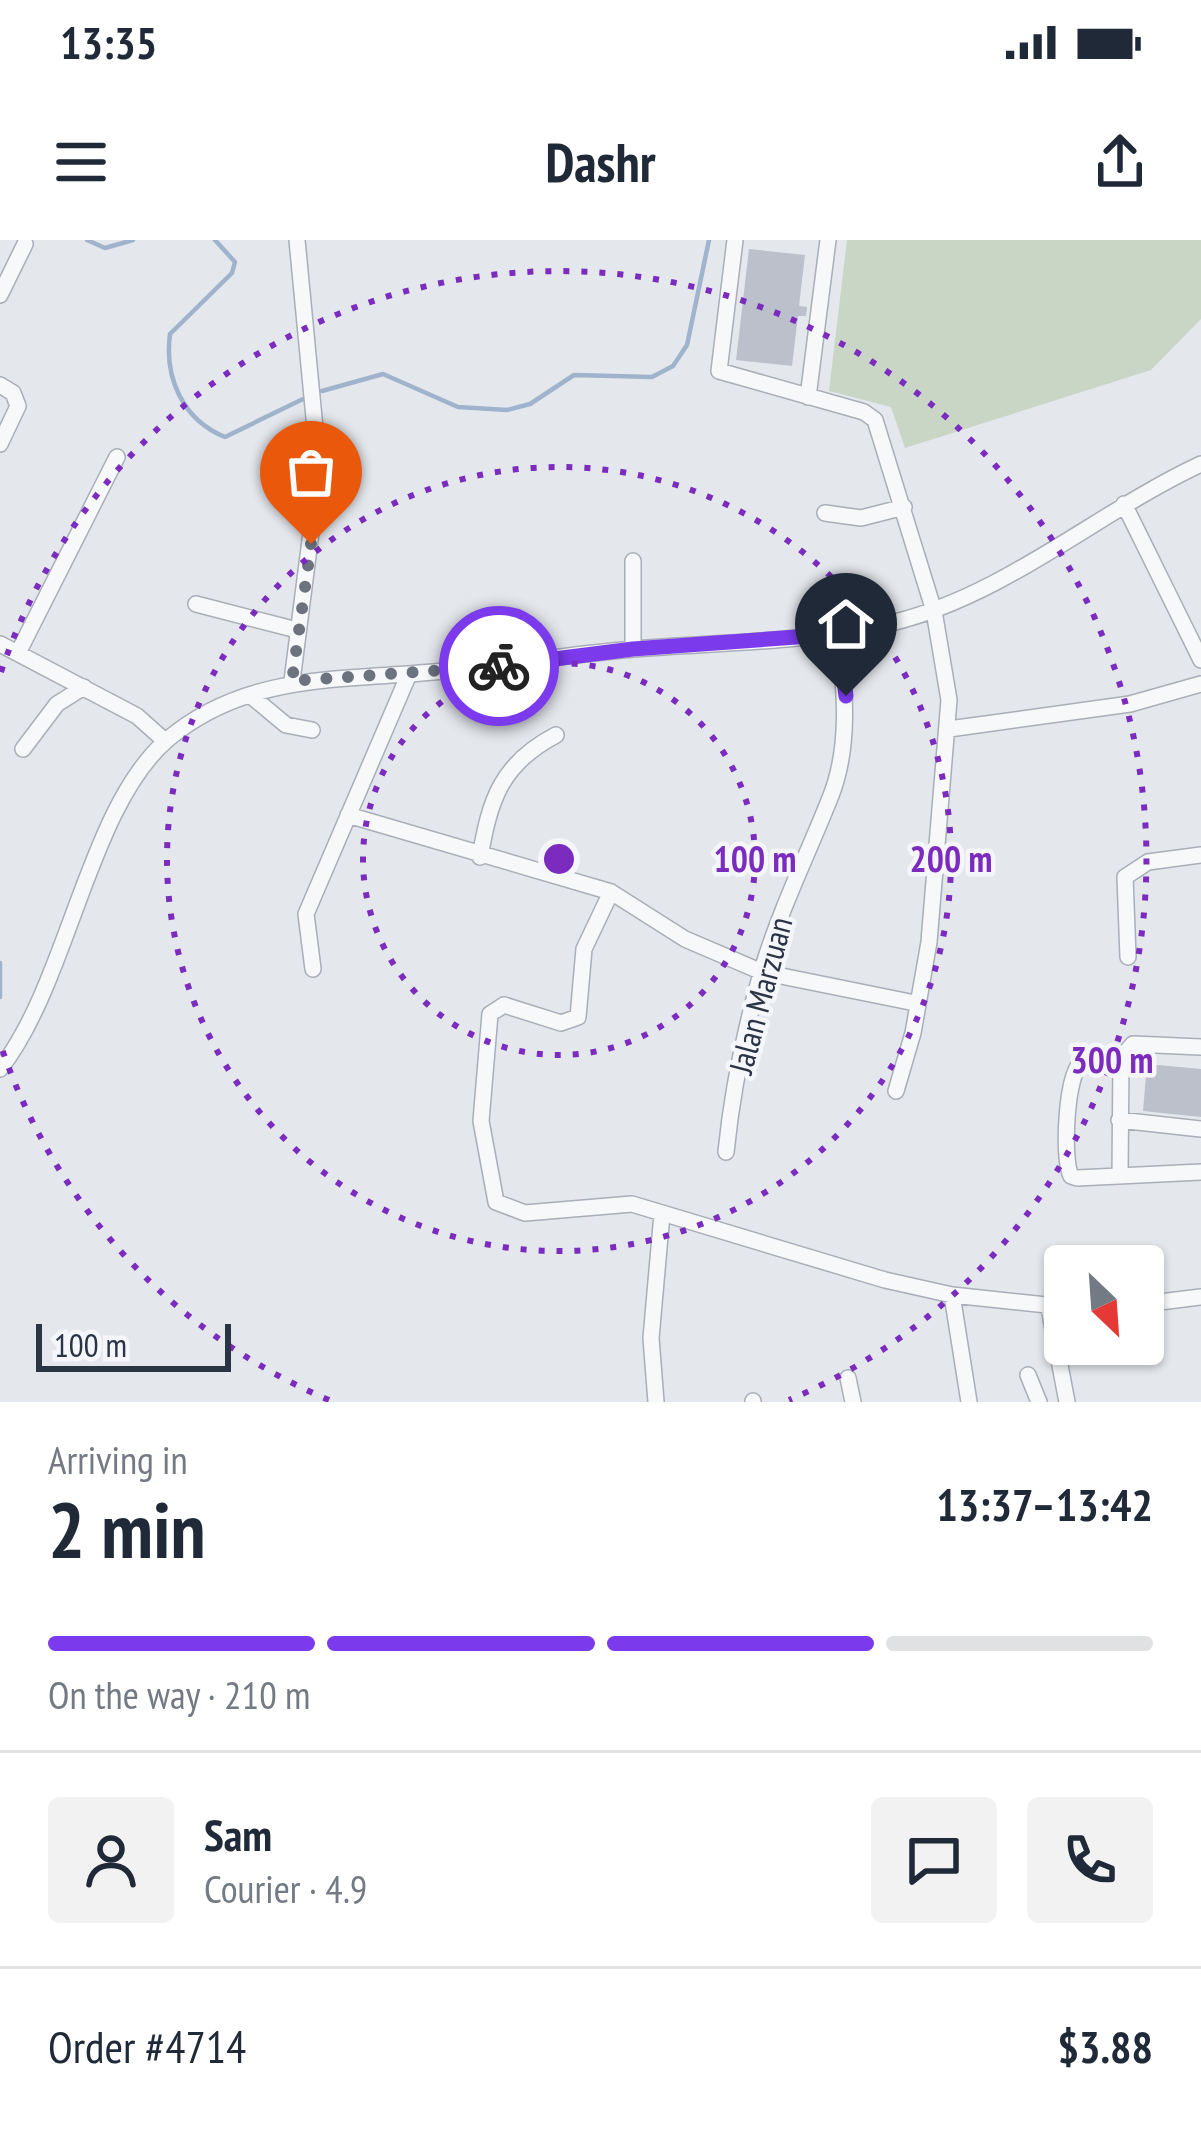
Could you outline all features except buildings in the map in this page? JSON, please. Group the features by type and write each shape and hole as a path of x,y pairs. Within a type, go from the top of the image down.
{"street":[{"path":"292,681 319,470 297,240"},
{"path":"735,240 719,371 874,420 904,507 948,675 949,729 928,942 913,1033 896,1090"},
{"path":"808,397 827,240"},
{"path":"0,295 25,244"},
{"path":"0,385 13,393 18,406 0,444"},
{"path":"18,653 117,457"},
{"path":"0,1069 33,1019 117,814 165,741 250,695 292,681 838,634 934,611 1004,578 1124,504 1201,464"},
{"path":"1124,504 1201,660"},
{"path":"825,513 860,518 904,507"},
{"path":"633,561 633,649"},
{"path":"196,604 297,630"},
{"name":"Jalan Marzuan","path":"726,1152 761,972 806,844 831,797 840,759 846,696 838,634"},
{"path":"0,644 137,716 165,741"},
{"path":"313,969 306,914 409,674"},
{"path":"949,729 1110,708 1201,684"},
{"path":"23,749 57,704 84,687"},
{"path":"250,695 286,725 312,730"},
{"path":"480,857 503,775 556,735"},
{"path":"348,815 611,892 685,939 761,972 915,1003"},
{"path":"1128,957 1125,877 1148,862 1201,855"},
{"path":"611,892 584,949 578,1017 561,1023 504,1005 490,1014 481,1121 488,1180 496,1202 515,1212 613,1202 856,1273 952,1294 1044,1305"},
{"path":"1120,1176 1121,1058 1133,1044 1201,1047"},
{"path":"1121,1058 1088,1059 1076,1066 1066,1152 1071,1176 1201,1172"},
{"path":"1119,1120 1201,1129"},
{"path":"656,1402 651,1338 662,1214"},
{"path":"952,1294 969,1402"},
{"path":"1164,1302 1201,1298"},
{"path":"1063,1365 1067,1402"},
{"path":"1028,1376 1039,1402"},
{"path":"848,1378 853,1402"}],"green space":[{"path":"847,240 1201,240 1201,319 1151,370 905,448 891,407 829,391"}],"waterway":[{"path":"87,240 105,248 133,240"},
{"path":"215,240 235,262 232,273 170,334 170,366 180,396 198,420 225,437 303,399"},
{"path":"322,391 383,374 458,407 507,410 530,404 574,375 652,377 673,366 687,345 709,240"},
{"path":"0,963 0,997"}],"way so far":[{"path":"311,544 292,681 499,666"}],"route":[{"path":"499,666 633,649 838,634 846,696"}]}
